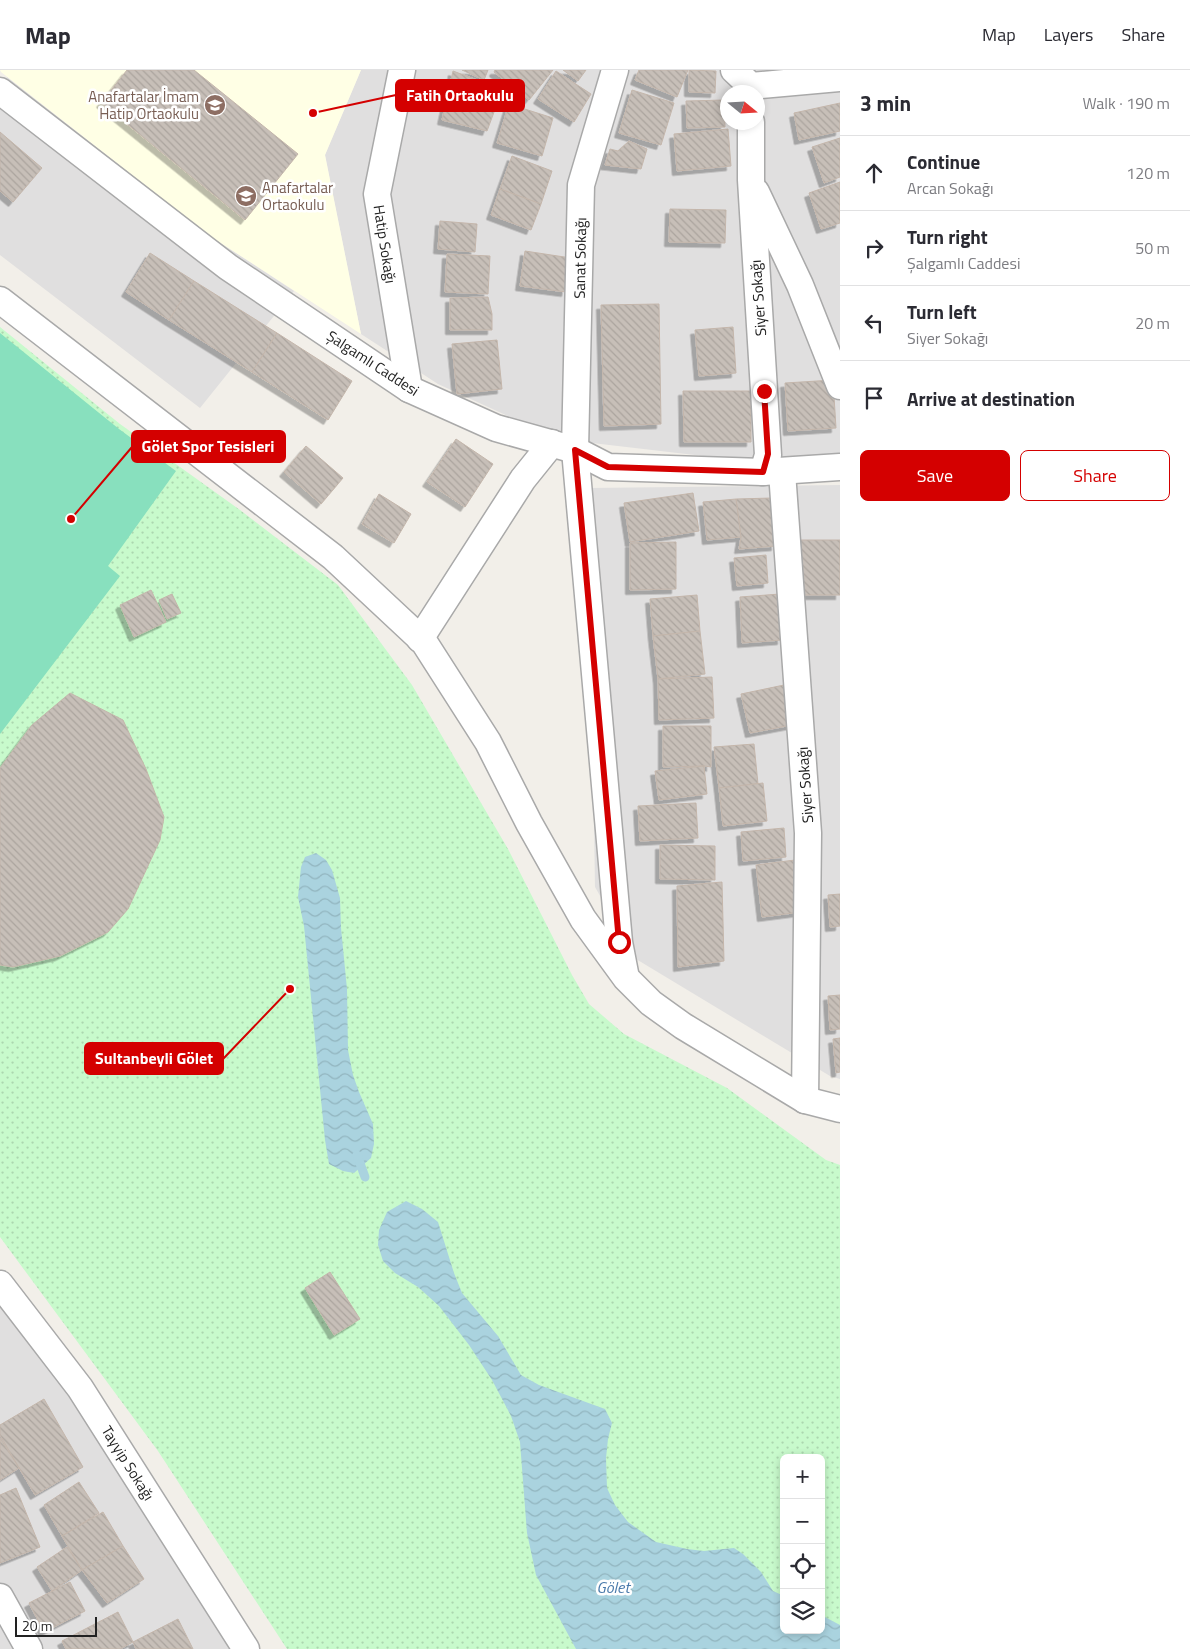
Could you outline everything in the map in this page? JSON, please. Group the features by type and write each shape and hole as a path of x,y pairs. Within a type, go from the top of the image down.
{"street":[{"name":"Hatip Sokağı","path":"402,70 377,194 409,389"},
{"name":"Sanat Sokağı","path":"615,70 582,185 563,447 619,942 626,978"},
{"path":"745,83 840,78"},
{"name":"Şalgamlı Caddesi","path":"0,91 228,267 409,389 496,428 563,447 608,467 773,472 840,467"},
{"name":"Siyer Sokağı","path":"751,130 751,180 768,454 773,472 808,833 805,1100"},
{"path":"751,180 800,285 840,386"},
{"path":"0,300 333,557 424,642 488,742 529,823 583,919 626,978 651,1003 683,1026 805,1100 840,1109"},
{"path":"420,639 523,479 563,447"},
{"name":"Tayyip Sokağı","path":"0,1284 80,1388 246,1649"},
{"path":"0,1597 29,1649"}],"shaded area":[{"name":"Anafartalar Ortaokulu","path":"0,70 361,70 325,155 361,334 210,236"},
{"path":"361,70 840,70 840,456 763,463 558,439 438,384 361,334 325,155"},
{"path":"7,77 210,236 294,291 200,408 0,255 0,86"},
{"path":"840,485 840,1079 830,1076 636,959 595,887 589,488"},
{"path":"0,1304 130,1465 258,1649 0,1649"}],"green space":[{"path":"0,327 120,424 240,510 338,585 412,685 508,849 572,975 589,1004 624,1034 727,1088 826,1160 840,1165 840,1649 287,1649 158,1451 0,1237"},
{"path":"0,333 119,429 176,471 108,566 120,576 0,734"}],"water":[{"path":"316,853 326,860 332,870 340,898 347,989 348,1050 353,1075 373,1124 374,1144 371,1158 354,1173 343,1171 329,1164 325,1140 304,926 298,897 301,867 305,857"},
{"name":"Gölet","path":"406,1201 422,1209 438,1222 462,1293 498,1336 521,1375 539,1385 605,1409 612,1423 606,1458 607,1488 615,1505 628,1522 656,1542 704,1551 734,1548 761,1572 773,1591 780,1594 780,1634 825,1634 825,1617 840,1625 840,1649 576,1649 536,1575 527,1533 520,1442 511,1416 492,1380 469,1345 439,1306 418,1287 395,1273 383,1261 378,1245 379,1230 387,1212"}],"building":[{"path":"127,70 194,70 298,154 245,220 101,103"},
{"path":"462,70 488,70 484,80"},
{"path":"495,70 553,70 529,100 494,72"},
{"path":"563,70 586,70 578,81"},
{"path":"639,70 688,70 677,97 635,80"},
{"path":"689,70 716,71 715,93 689,92"},
{"path":"453,71 493,86 497,104 487,131 442,120"},
{"path":"556,71 591,94 574,122 538,99"},
{"path":"632,90 674,103 661,145 619,133"},
{"path":"720,100 720,127 687,128 686,101"},
{"path":"840,103 840,131 799,140 794,113"},
{"path":"509,104 553,118 542,156 497,143"},
{"path":"728,130 731,166 677,171 674,134"},
{"path":"0,132 42,168 13,202 0,191"},
{"path":"840,138 840,177 824,183 812,147"},
{"path":"629,141 647,149 641,169 605,165 610,149 618,151"},
{"path":"512,156 552,171 541,204 500,189"},
{"path":"840,182 840,223 821,229 809,193"},
{"path":"500,189 541,204 531,230 491,215"},
{"path":"670,209 726,210 725,243 669,242"},
{"path":"440,221 477,224 475,252 438,249"},
{"path":"525,251 571,258 566,292 520,286"},
{"path":"150,253 194,281 169,320 126,292"},
{"path":"447,254 490,256 488,294 445,292"},
{"path":"194,281 277,333 252,372 169,320"},
{"path":"488,297 492,314 492,330 450,330 450,298"},
{"path":"659,304 661,424 604,426 601,305"},
{"path":"733,327 736,373 699,376 695,330"},
{"path":"277,333 352,381 328,420 252,372"},
{"path":"497,340 502,389 457,394 452,344"},
{"path":"833,380 836,428 788,431 785,383"},
{"path":"683,391 751,391 751,442 684,442"},
{"path":"456,439 493,464 465,507 427,482"},
{"path":"306,446 343,478 321,504 284,472"},
{"path":"693,493 699,531 630,542 624,503"},
{"path":"379,494 411,514 394,543 362,524"},
{"path":"772,498 776,546 739,549 741,537 736,499"},
{"path":"736,499 741,537 707,540 703,502"},
{"path":"800,540 840,540 840,595 800,595"},
{"path":"676,542 676,589 630,590 630,543"},
{"path":"766,555 768,583 737,586 734,558"},
{"path":"151,590 166,622 134,637 120,605"},
{"path":"172,594 181,613 167,619 159,600"},
{"path":"780,594 782,640 742,643 740,597"},
{"path":"697,595 700,631 653,636 650,599"},
{"path":"700,631 705,674 658,679 653,636"},
{"path":"712,677 714,718 659,720 658,679"},
{"path":"784,685 792,725 750,733 741,694"},
{"path":"70,693 123,720 146,769 164,817 160,840 128,909 108,932 60,956 13,967 0,965 0,768 32,725"},
{"path":"663,726 711,726 711,767 663,767"},
{"path":"754,744 758,784 719,788 714,747"},
{"path":"704,766 707,794 659,800 655,771"},
{"path":"763,783 767,821 723,826 719,788"},
{"path":"696,803 698,838 640,841 638,806"},
{"path":"784,828 786,857 743,861 741,832"},
{"path":"660,845 715,846 715,880 660,879"},
{"path":"795,860 801,912 762,917 756,865"},
{"path":"722,882 724,961 678,967 677,886"},
{"path":"840,894 840,926 830,927 828,895"},
{"path":"840,995 840,1029 830,1030 828,996"},
{"path":"840,1038 840,1072 836,1073 833,1039"},
{"path":"330,1272 360,1319 334,1335 305,1288"},
{"path":"44,1399 83,1467 35,1495 0,1435 0,1425"},
{"path":"0,1438 19,1468 0,1480"},
{"path":"79,1482 99,1513 62,1536 44,1505"},
{"path":"16,1488 40,1547 0,1563 0,1495"},
{"path":"103,1512 123,1546 82,1570 62,1536"},
{"path":"123,1546 144,1579 107,1603 82,1570"},
{"path":"67,1547 82,1570 52,1591 37,1567"},
{"path":"70,1582 85,1611 44,1632 29,1603"},
{"path":"118,1612 133,1642 120,1649 66,1649 62,1641"},
{"path":"178,1619 193,1649 136,1649 133,1642"}],"waterway":[{"path":"357,1155 365,1177"}],"place":[{"name":"Anafartalar İmam Hatip Ortaokulu","path":"215,105"},
{"name":"Fatih Ortaokulu","path":"313,113"},
{"name":"Anafartalar Ortaokulu","path":"246,196"},
{"name":"Gölet Spor Tesisleri","path":"71,519"},
{"name":"Sultanbeyli Gölet","path":"290,989"}],"route":[{"path":"619,942 575,450 608,467 763,472 768,454 764,391"}]}
